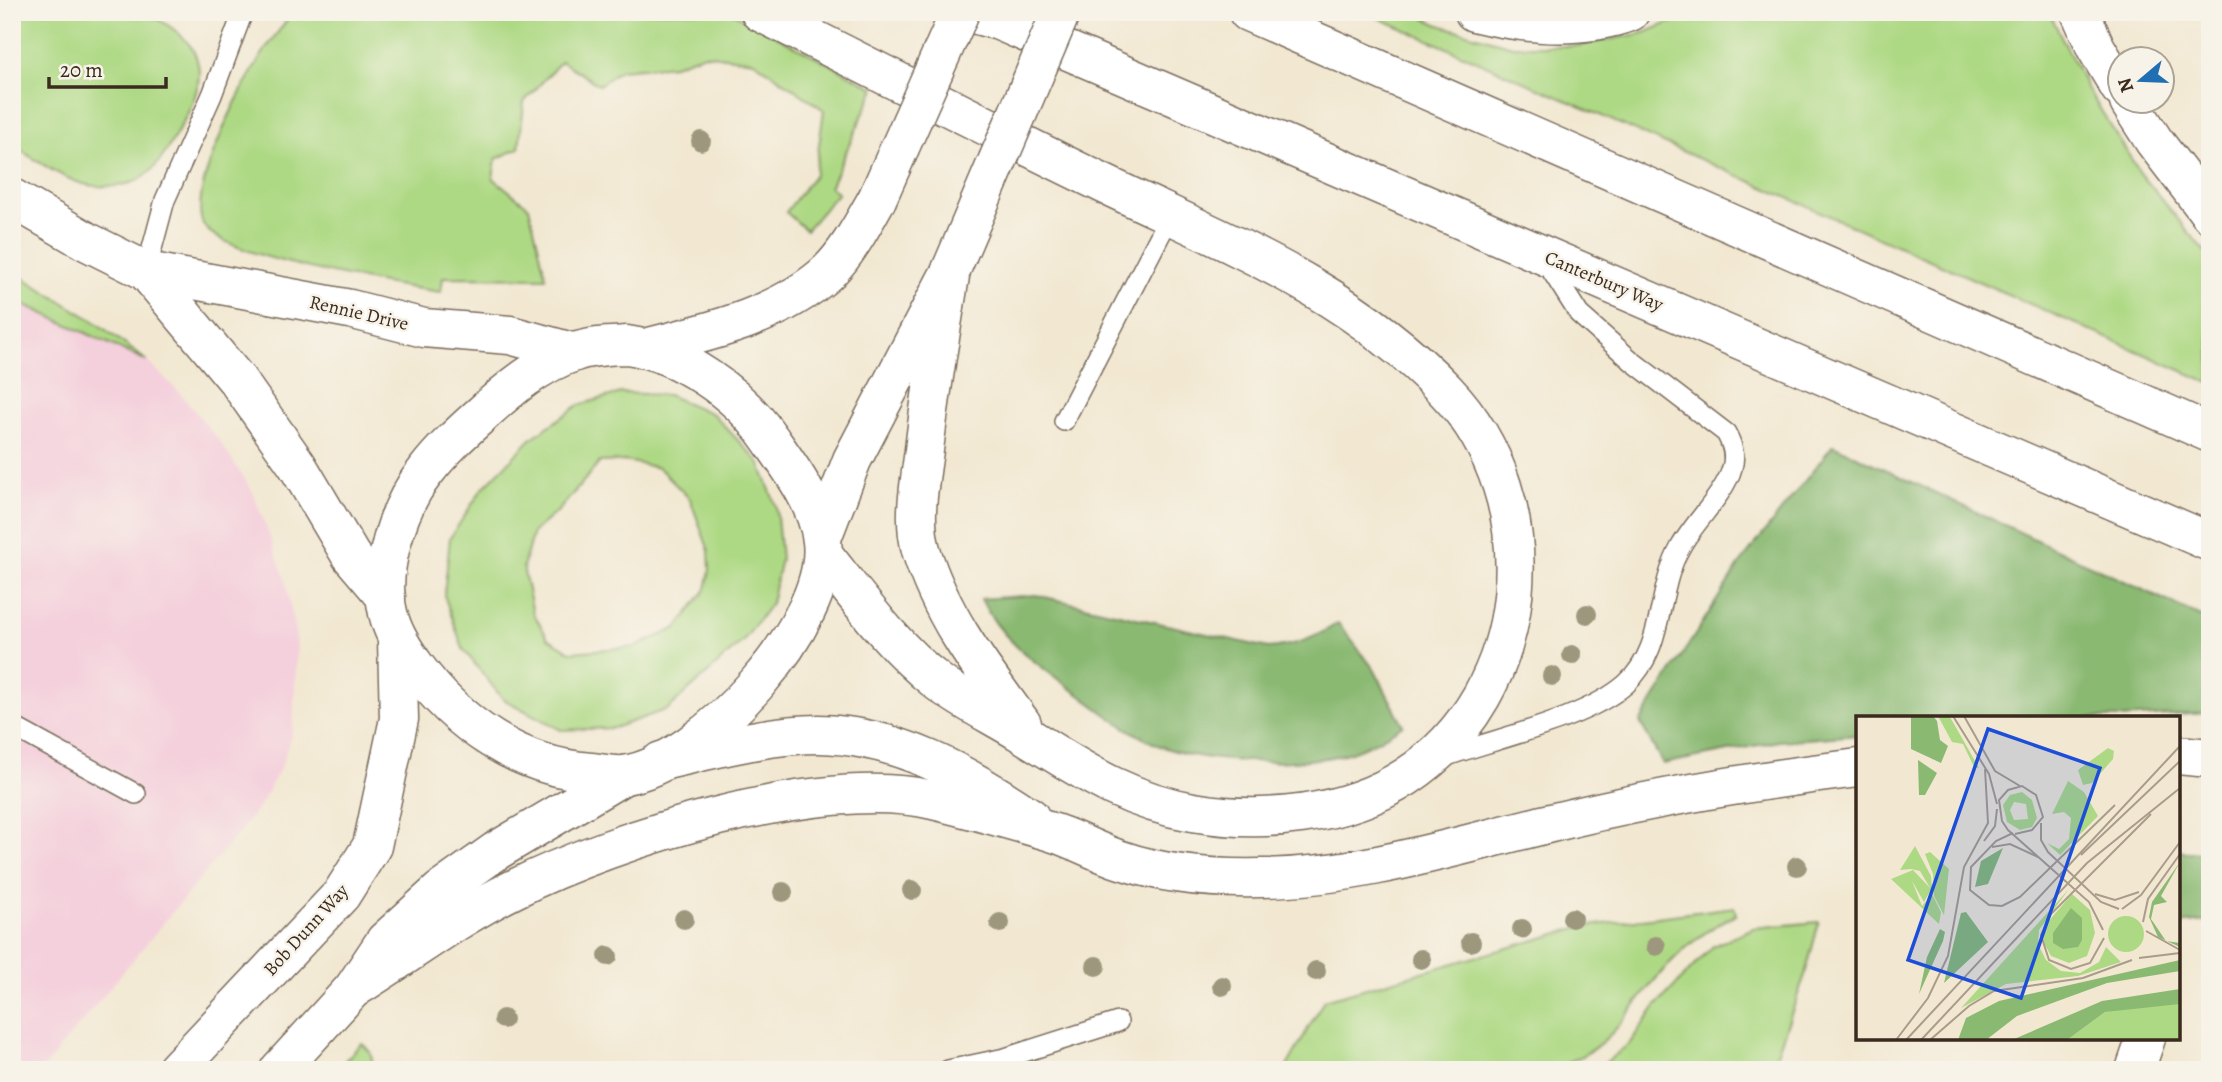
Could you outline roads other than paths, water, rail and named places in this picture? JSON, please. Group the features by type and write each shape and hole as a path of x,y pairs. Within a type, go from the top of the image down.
{"main road":[{"path":"645,348 697,372 735,400 761,426 806,496 822,546 880,625 938,682 1115,790 1162,805 1216,815 1284,815 1339,806 1374,794 1420,766 1448,741 1475,706 1513,616 1517,551 1506,490 1474,428 1450,396 1401,346 1349,308 1292,274 761,12"},
{"path":"661,761 694,741 724,717 781,657 809,604 822,546 852,460 951,270 1061,12"},
{"path":"1248,12 2210,433"},
{"path":"1474,12 1510,20 1558,23 1630,12"},
{"path":"2080,12 2106,65"},
{"path":"624,775 546,765 495,742 467,722 438,694 397,639 389,618 386,597 394,533 402,510 424,473 448,445 512,388 572,352 616,346 645,348 715,330 796,296 830,270 877,199 978,14"},
{"name":"Canterbury Way","path":"978,14 2210,542"},
{"path":"2138,116 2210,214"},
{"name":"Rennie Drive","path":"12,198 86,241 146,271 350,309 424,328 510,335 572,352"},
{"path":"951,270 933,376 917,509 920,548 939,598 965,646 1034,740"},
{"name":"Rennie Drive","path":"146,271 238,381 297,465 351,556 386,597"},
{"name":"Bob Dunn Way","path":"176,1070 341,895 372,846 399,719 397,639"},
{"path":"290,1058 470,868 624,775 661,761 775,738 818,734 866,738 913,752 960,772 1052,832"},
{"path":"2180,755 2210,758"},
{"path":"394,950 559,870 667,832 788,802 859,794 937,801 1052,832 1121,860 1165,870 1249,878 1312,876 1406,861 1662,797 1856,768"},
{"path":"2135,1070 2145,1040"}],"lane":[{"path":"146,271 164,200 212,95 243,12"},
{"path":"1064,421 1170,216"},
{"path":"1420,766 1577,712 1609,697 1626,684 1641,667 1650,650 1670,570 1679,549 1733,467 1732,446 1726,433 1632,361 1579,314 1541,254"},
{"path":"12,726 135,794"},
{"path":"948,1070 1005,1058 1118,1022"}]}
